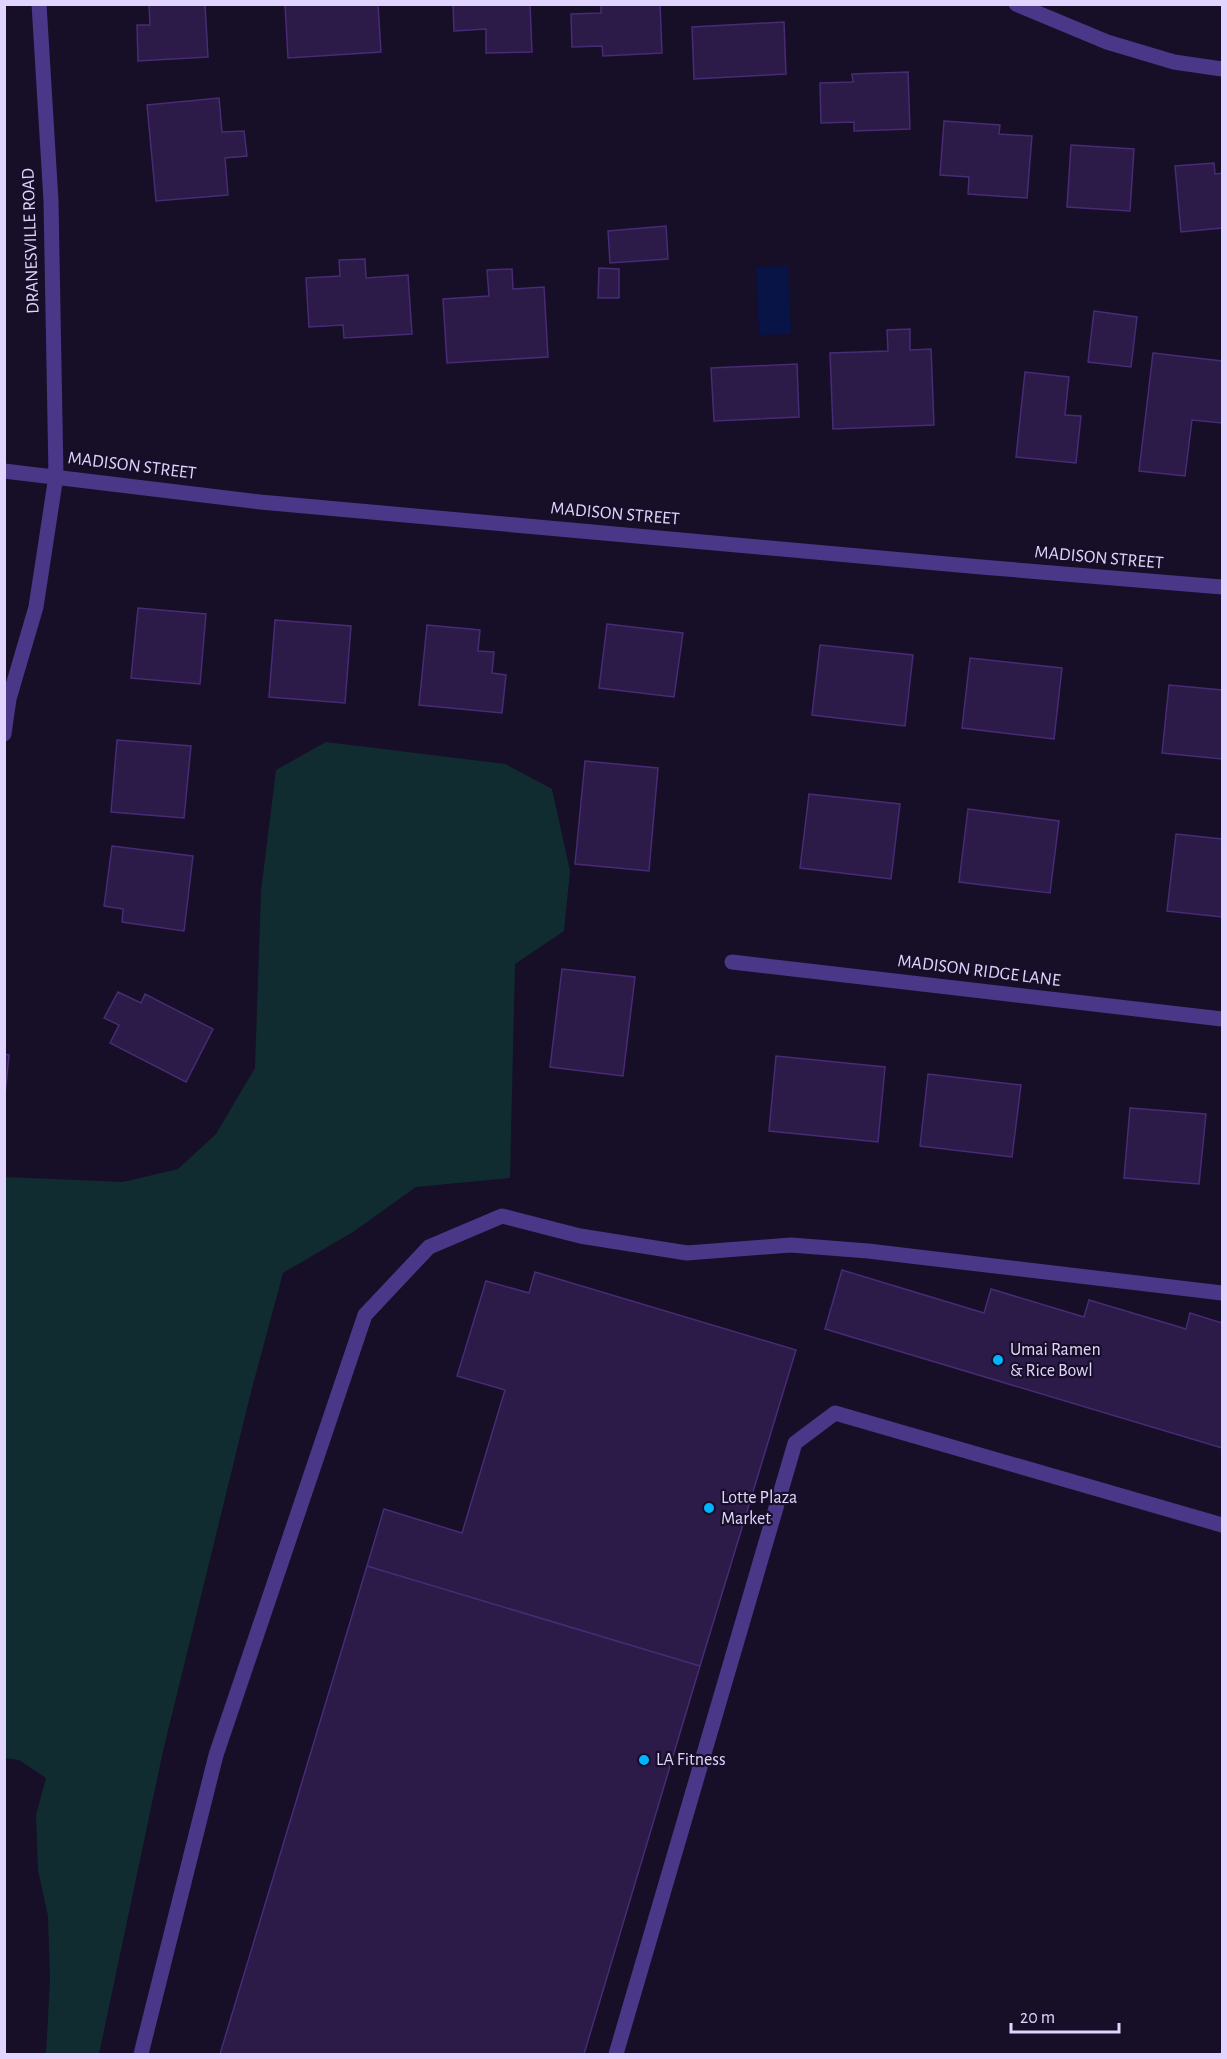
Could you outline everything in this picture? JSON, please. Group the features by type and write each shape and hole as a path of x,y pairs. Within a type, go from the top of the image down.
{"street":[{"name":"DRANESVILLE ROAD","path":"4,734 9,699 36,607 56,476 51,201 39,4"},
{"path":"1016,4 1107,42 1174,62 1222,69"},
{"name":"MADISON STREET","path":"4,471 284,504 1222,587"},
{"name":"MADISON RIDGE LANE","path":"732,962 1222,1019"},
{"path":"141,2055 216,1755 364,1315 429,1247 502,1216 580,1236 687,1253 791,1245 868,1251 1222,1293"},
{"path":"616,2055 795,1443 836,1413 1222,1525"}],"green space":[{"path":"326,742 505,764 552,789 570,871 564,931 515,964 510,1178 416,1187 353,1232 283,1273 251,1392 163,1751 99,2054 46,2054 50,1980 48,1916 38,1870 36,1815 46,1778 19,1760 4,1758 5,1177 123,1182 178,1169 216,1134 255,1068 261,891 276,770"}],"shaded area":[{"path":"788,266 791,334 759,335 756,267"}],"building":[{"path":"149,4 205,4 208,57 138,61 137,25 150,25"},
{"path":"285,4 378,4 381,52 288,58"},
{"path":"453,4 530,4 532,52 486,53 486,29 454,31"},
{"path":"601,4 660,4 662,53 603,56 602,46 572,47 571,14 601,13"},
{"path":"784,22 786,74 694,79 692,27"},
{"path":"908,72 910,129 854,131 854,122 821,123 820,83 853,82 852,74"},
{"path":"219,98 222,132 244,131 247,156 225,158 228,195 156,201 147,105"},
{"path":"944,121 1000,125 999,134 1032,136 1027,198 968,194 969,177 940,175"},
{"path":"1071,145 1134,149 1130,211 1067,207"},
{"path":"1214,163 1215,174 1222,173 1222,228 1181,232 1175,166"},
{"path":"666,226 668,259 610,263 608,231"},
{"path":"365,259 366,278 408,275 412,334 344,338 343,325 309,327 306,278 340,276 339,260"},
{"path":"599,268 619,269 619,298 598,298"},
{"path":"512,269 513,289 544,287 548,357 447,363 443,299 489,296 487,270"},
{"path":"1094,311 1137,317 1131,367 1088,362"},
{"path":"910,329 910,350 931,349 934,425 833,429 830,353 888,351 887,330"},
{"path":"1153,353 1222,361 1222,423 1192,420 1185,476 1139,471"},
{"path":"797,364 799,417 714,421 711,368"},
{"path":"1025,372 1069,377 1065,415 1081,416 1076,463 1016,457"},
{"path":"138,608 206,614 200,684 131,678"},
{"path":"275,620 351,626 345,703 269,697"},
{"path":"607,624 683,633 674,697 599,688"},
{"path":"427,625 480,630 478,651 494,652 492,673 506,675 502,713 419,705"},
{"path":"820,645 913,655 905,726 812,715"},
{"path":"970,658 1062,668 1054,739 962,728"},
{"path":"1169,685 1222,690 1222,759 1162,753"},
{"path":"117,740 191,746 184,818 111,812"},
{"path":"585,761 658,768 649,871 575,864"},
{"path":"809,794 900,804 891,879 800,868"},
{"path":"968,809 1059,821 1050,893 959,882"},
{"path":"1176,834 1222,839 1222,917 1167,911"},
{"path":"112,846 193,856 184,931 122,922 123,909 104,906"},
{"path":"562,969 635,977 623,1076 550,1067"},
{"path":"118,992 141,1003 145,994 213,1029 186,1082 110,1043 119,1025 104,1018"},
{"path":"4,1054 9,1055 4,1104"},
{"path":"776,1056 885,1067 878,1142 769,1131"},
{"path":"928,1074 1021,1085 1012,1157 920,1146"},
{"path":"1130,1108 1206,1114 1199,1184 1124,1178"},
{"path":"842,1270 984,1313 991,1289 1084,1317 1089,1300 1186,1329 1190,1313 1222,1323 1222,1448 825,1329"},
{"path":"535,1272 796,1350 700,1666 367,1566 384,1509 462,1533 505,1390 457,1376 486,1281 529,1293"},
{"path":"367,1566 700,1666 584,2054 220,2054"}],"place":[{"name":"Umai Ramen & Rice Bowl","path":"998,1360"},
{"name":"Lotte Plaza Market","path":"709,1508"},
{"name":"LA Fitness","path":"644,1760"}]}
